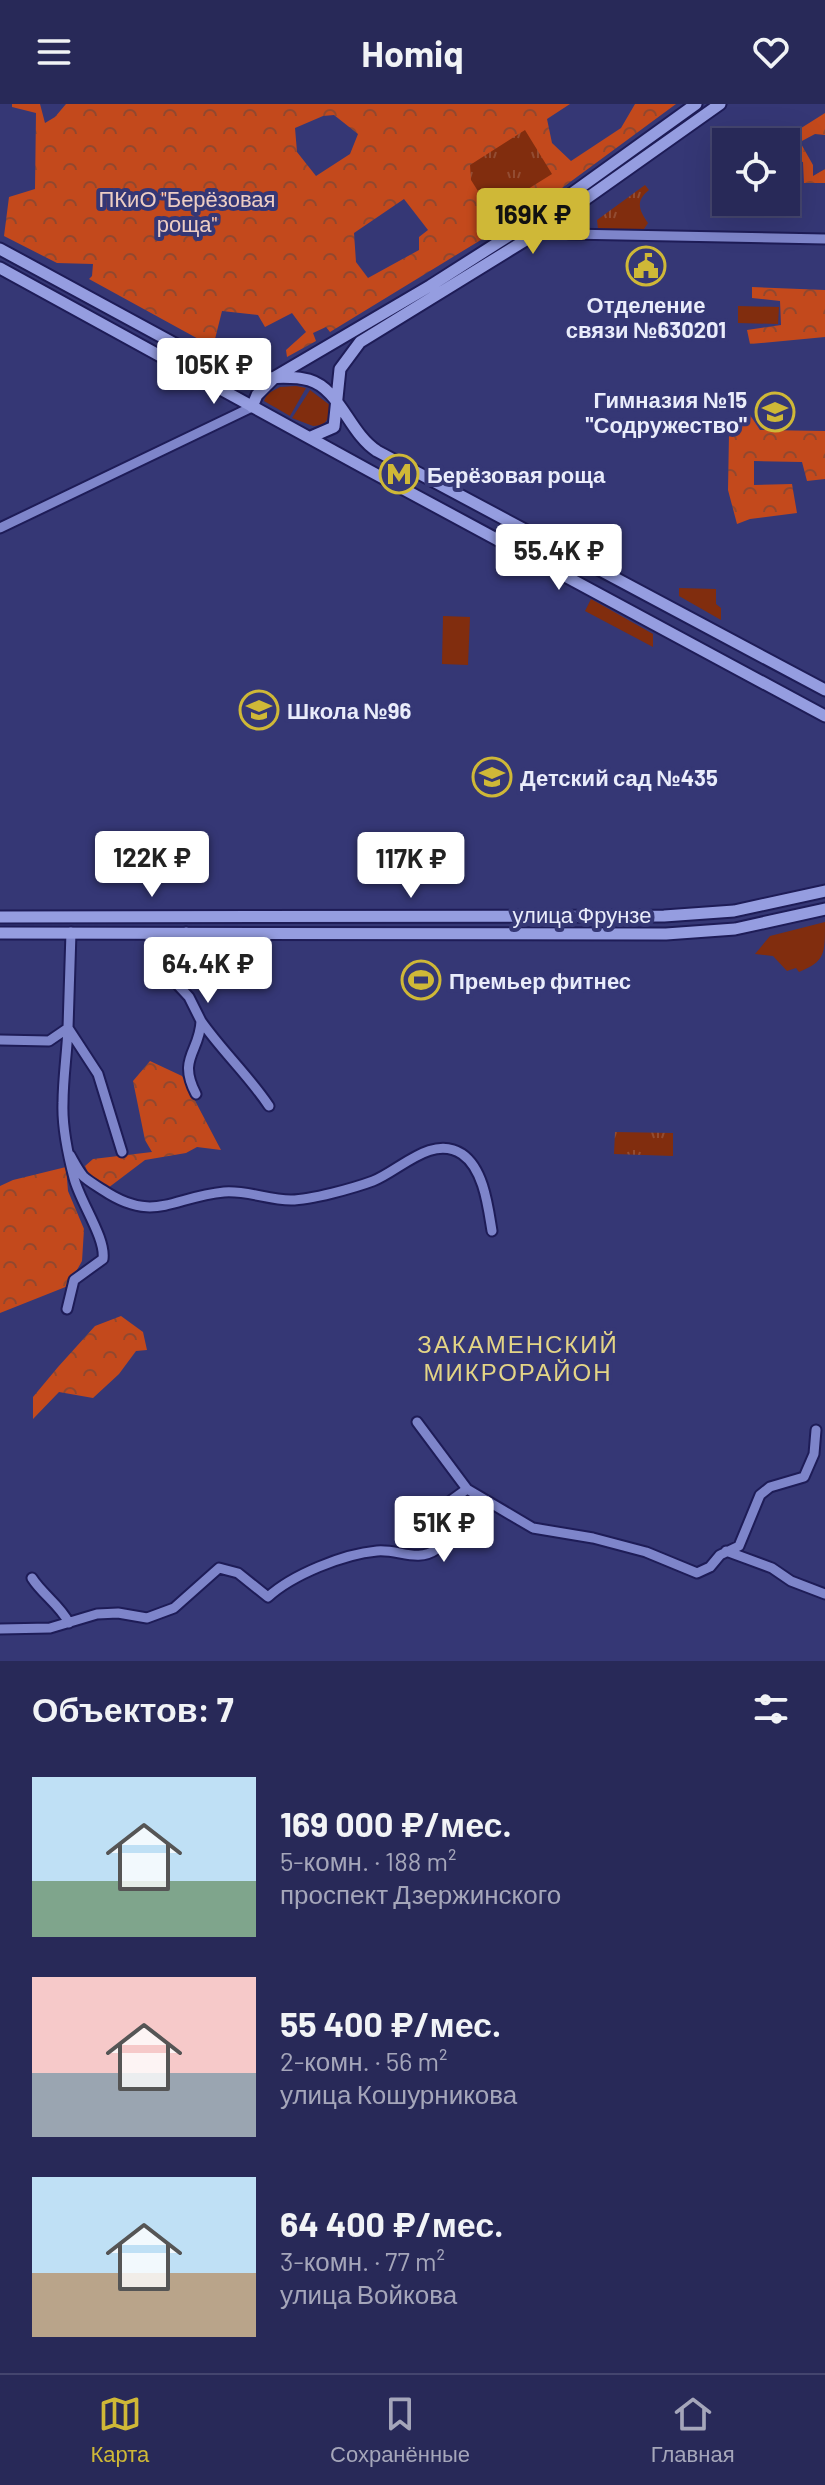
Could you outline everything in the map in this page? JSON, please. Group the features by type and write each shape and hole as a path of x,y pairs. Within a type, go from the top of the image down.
{"main road":[{"path":"252,407 257,395 275,377 430,286 534,220 696,104"},
{"path":"311,437 334,427 340,369 360,342 559,218 720,104"},
{"path":"0,249 234,376 251,380 292,376 326,388 344,415 377,451 825,690"},
{"path":"0,268 825,716"},
{"name":"улица Фрунзе","path":"0,917 462,918 692,914 734,911 825,891"},
{"name":"улица Фрунзе","path":"0,933 666,934 723,930 825,909"},
{"path":"388,917 388,934"},
{"path":"462,918 463,934"}],"street":[{"path":"559,218 569,234 825,239"},
{"path":"0,528 252,407"},
{"path":"67,1309 74,1280 103,1259 105,1248 84,1207 70,1155 63,1105 71,932"},
{"path":"186,932 187,961 176,983 189,997 201,1021 269,1106"},
{"path":"196,1094 188,1080 188,1068 190,1054 201,1032 201,1021"},
{"path":"0,1040 49,1041 68,1028"},
{"path":"68,1028 98,1074 122,1152"},
{"path":"70,1155 83,1176 93,1183 118,1200 146,1208 233,1192 290,1200 306,1199 374,1180 436,1148 449,1149 461,1153 475,1168 492,1231"},
{"path":"417,1422 467,1489 533,1528 593,1538 646,1552 697,1573 705,1571 726,1551 733,1550 743,1541 760,1495 770,1487 804,1477 814,1454 816,1430"},
{"path":"0,1629 50,1628 97,1614 118,1613 147,1618 174,1608 219,1568 238,1573 268,1597 283,1583 374,1551 393,1551 418,1557 440,1548 446,1535 449,1502 467,1489"},
{"path":"726,1551 825,1593"},
{"path":"32,1578 41,1593 64,1614 69,1623"}],"green space":[{"name":"ПКиО \"Берёзовая роща\"","path":"12,104 40,104 45,123 66,104 570,104 547,119 552,143 571,161 621,128 635,104 676,104 543,202 330,332 326,327 313,333 316,341 287,357 286,350 306,332 292,313 265,327 258,315 222,311 213,347 89,279 93,264 57,263 4,236 9,197 35,189 36,113 12,107","holes":["334,115 358,134 350,154 316,176 297,152 295,128 323,116","404,199 428,230 419,237 419,250 368,278 356,262 354,233"]},
{"path":"825,113 825,135 815,134 800,142 800,129"},
{"path":"525,130 552,174 491,212 471,180 470,165"},
{"path":"800,142 813,165 813,176 825,169 825,183 804,183 803,162 800,161"},
{"path":"645,185 649,190 640,202 642,214 648,223 644,229 598,229 597,220"},
{"path":"752,287 825,290 825,337 750,344 747,330 781,325 780,301 752,298"},
{"path":"738,306 779,307 778,324 738,323"},
{"path":"280,387 306,388 290,416 264,401 267,394"},
{"path":"310,390 331,406 330,416 323,425 313,426 292,418"},
{"path":"750,415 760,430 825,431 825,479 807,481 802,462 754,461 754,485 792,484 797,513 750,519 737,524 728,490 729,434"},
{"path":"679,588 716,589 721,620 679,596"},
{"path":"591,599 653,634 653,647 585,611"},
{"path":"443,616 470,617 468,665 442,664"},
{"path":"825,922 822,955 814,964 799,972 796,968 787,971 773,956 755,954 770,936"},
{"path":"150,1061 182,1076 221,1150 197,1147 186,1153 145,1160 108,1188 89,1175 85,1166 93,1159 152,1152 145,1140 133,1081"},
{"path":"615,1132 673,1133 673,1156 614,1154"},
{"path":"66,1167 68,1191 84,1229 82,1261 68,1286 0,1313 0,1186"},
{"path":"121,1316 143,1332 147,1350 136,1351 119,1374 93,1398 59,1392 33,1419 33,1397 58,1367 95,1326"}],"place":[{"name":"Отделение связи №630201","path":"646,266"},
{"name":"Гимназия №15 \"Содружество\"","path":"775,412"},
{"name":"Берёзовая роща","path":"399,474"},
{"name":"Школа №96","path":"259,710"},
{"name":"Детский сад №435","path":"492,777"},
{"name":"Премьер фитнес","path":"421,980"}],"district":[{"name":"ЗАКАМЕНСКИЙ МИКРОРАЙОН","path":"518,1357"}]}
